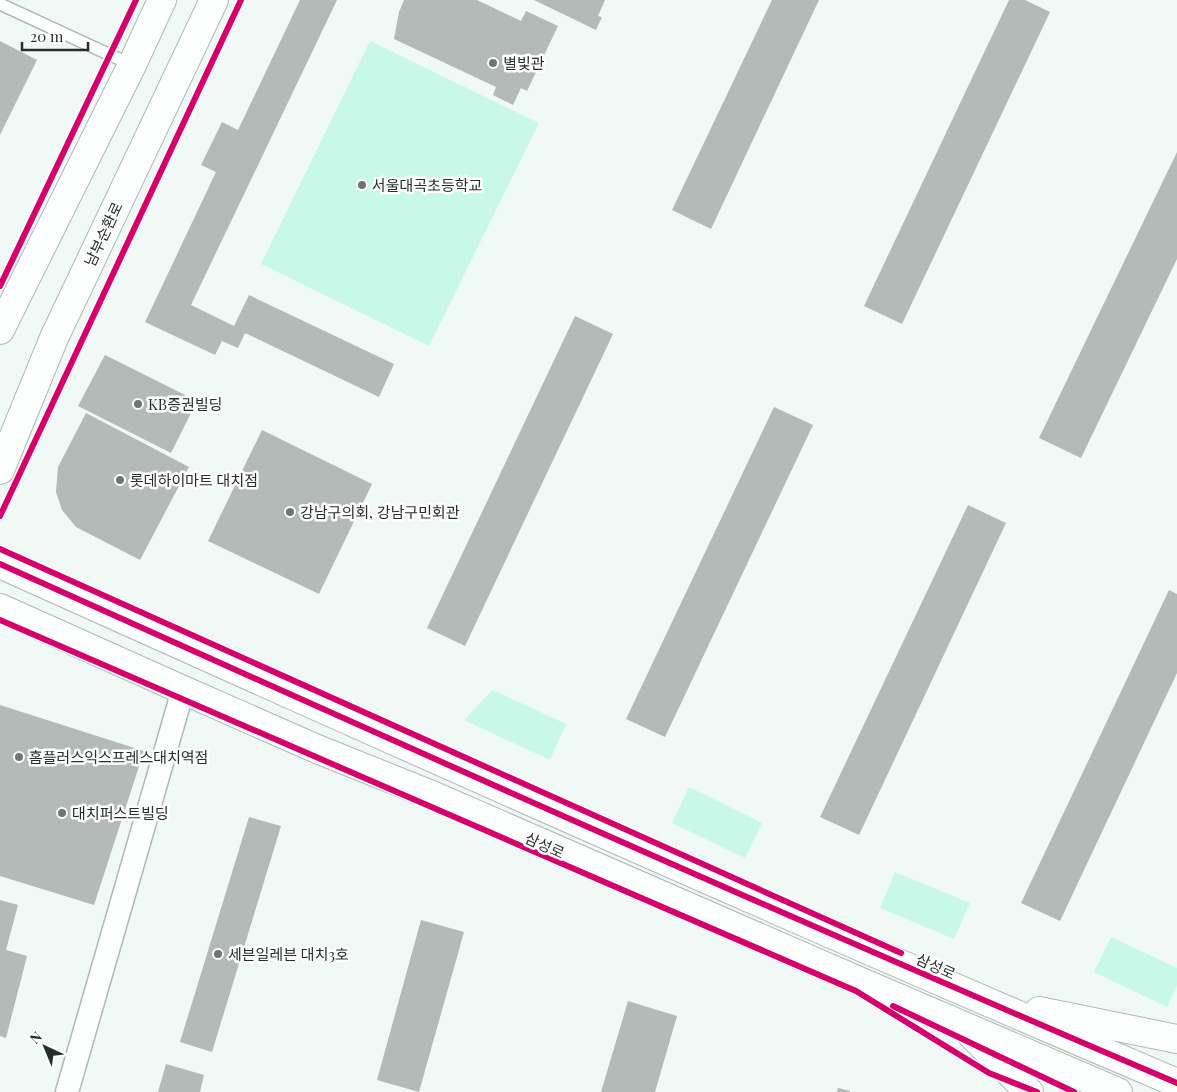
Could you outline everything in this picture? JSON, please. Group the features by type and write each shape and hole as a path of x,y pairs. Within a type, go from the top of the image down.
{"main road":[{"path":"0,330 132,65 162,0"},
{"name":"남부순환로","path":"0,470 54,338 214,0"},
{"name":"삼성로","path":"0,564 382,736 978,999 1177,1083"},
{"name":"삼성로","path":"0,608 317,749 434,796 1118,1092"},
{"path":"978,999 1177,1039"},
{"path":"962,1025 1029,1092"}],"street":[{"path":"67,1092 183,690"}],"lane":[{"path":"0,4 132,65"}],"green space":[{"path":"370,41 539,123 429,346 261,264"},
{"path":"493,690 566,724 550,760 464,720"},
{"path":"689,787 762,823 745,858 672,823"},
{"path":"895,872 970,903 954,939 880,908"},
{"path":"1111,937 1177,968 1177,986 1167,1007 1094,972"}],"building":[{"path":"300,0 337,0 191,305 234,326 249,295 394,364 379,397 245,333 238,348 222,341 215,355 145,322 216,172 201,165 222,122 238,130"},
{"name":"별빛관","path":"404,0 477,0 521,21 526,11 558,26 527,91 521,88 513,105 493,95 496,87 394,39 399,12"},
{"path":"534,0 605,0 598,16 602,17 596,30"},
{"path":"772,0 819,0 711,229 672,210"},
{"path":"1009,0 1025,0 1050,12 902,324 864,306"},
{"path":"0,41 37,60 0,135"},
{"path":"1177,152 1177,259 1081,458 1039,438"},
{"path":"575,316 613,334 465,646 427,628"},
{"name":"KB증권빌딩","path":"105,355 197,401 171,453 78,406"},
{"path":"774,407 813,425 665,737 626,719"},
{"name":"롯데하이마트 대치점","path":"86,413 189,467 140,560 76,527 62,510 56,492 58,467"},
{"name":"강남구의회, 강남구민회관","path":"262,430 372,484 319,594 208,541"},
{"path":"968,505 1006,523 859,835 820,817"},
{"path":"1169,590 1177,594 1177,673 1060,921 1021,903"},
{"name":"대치퍼스트빌딩","path":"0,705 144,751 94,905 0,876"},
{"path":"249,817 281,826 212,1052 180,1042"},
{"path":"0,900 18,905 6,950 27,956 6,1038 0,1036"},
{"path":"421,920 464,932 419,1092 377,1080"},
{"path":"628,1001 677,1016 655,1092 601,1092"},
{"path":"166,1064 204,1075 200,1092 158,1092"},
{"path":"838,1088 850,1091 850,1092 837,1092"}],"cycle path":[{"path":"0,286 136,0"},
{"path":"0,516 241,0"},
{"path":"0,549 901,953"},
{"path":"0,564 881,956 1177,1083"},
{"path":"0,620 856,991 989,1073 1037,1092"},
{"path":"893,1006 1074,1092"}],"place":[{"name":"별빛관","path":"493,63"},
{"name":"서울대곡초등학교","path":"362,185"},
{"name":"KB증권빌딩","path":"138,404"},
{"name":"롯데하이마트 대치점","path":"120,480"},
{"name":"강남구의회, 강남구민회관","path":"290,512"},
{"name":"홈플러스익스프레스대치역점","path":"19,757"},
{"name":"대치퍼스트빌딩","path":"62,813"},
{"name":"세븐일레븐 대치3호","path":"218,954"}]}
